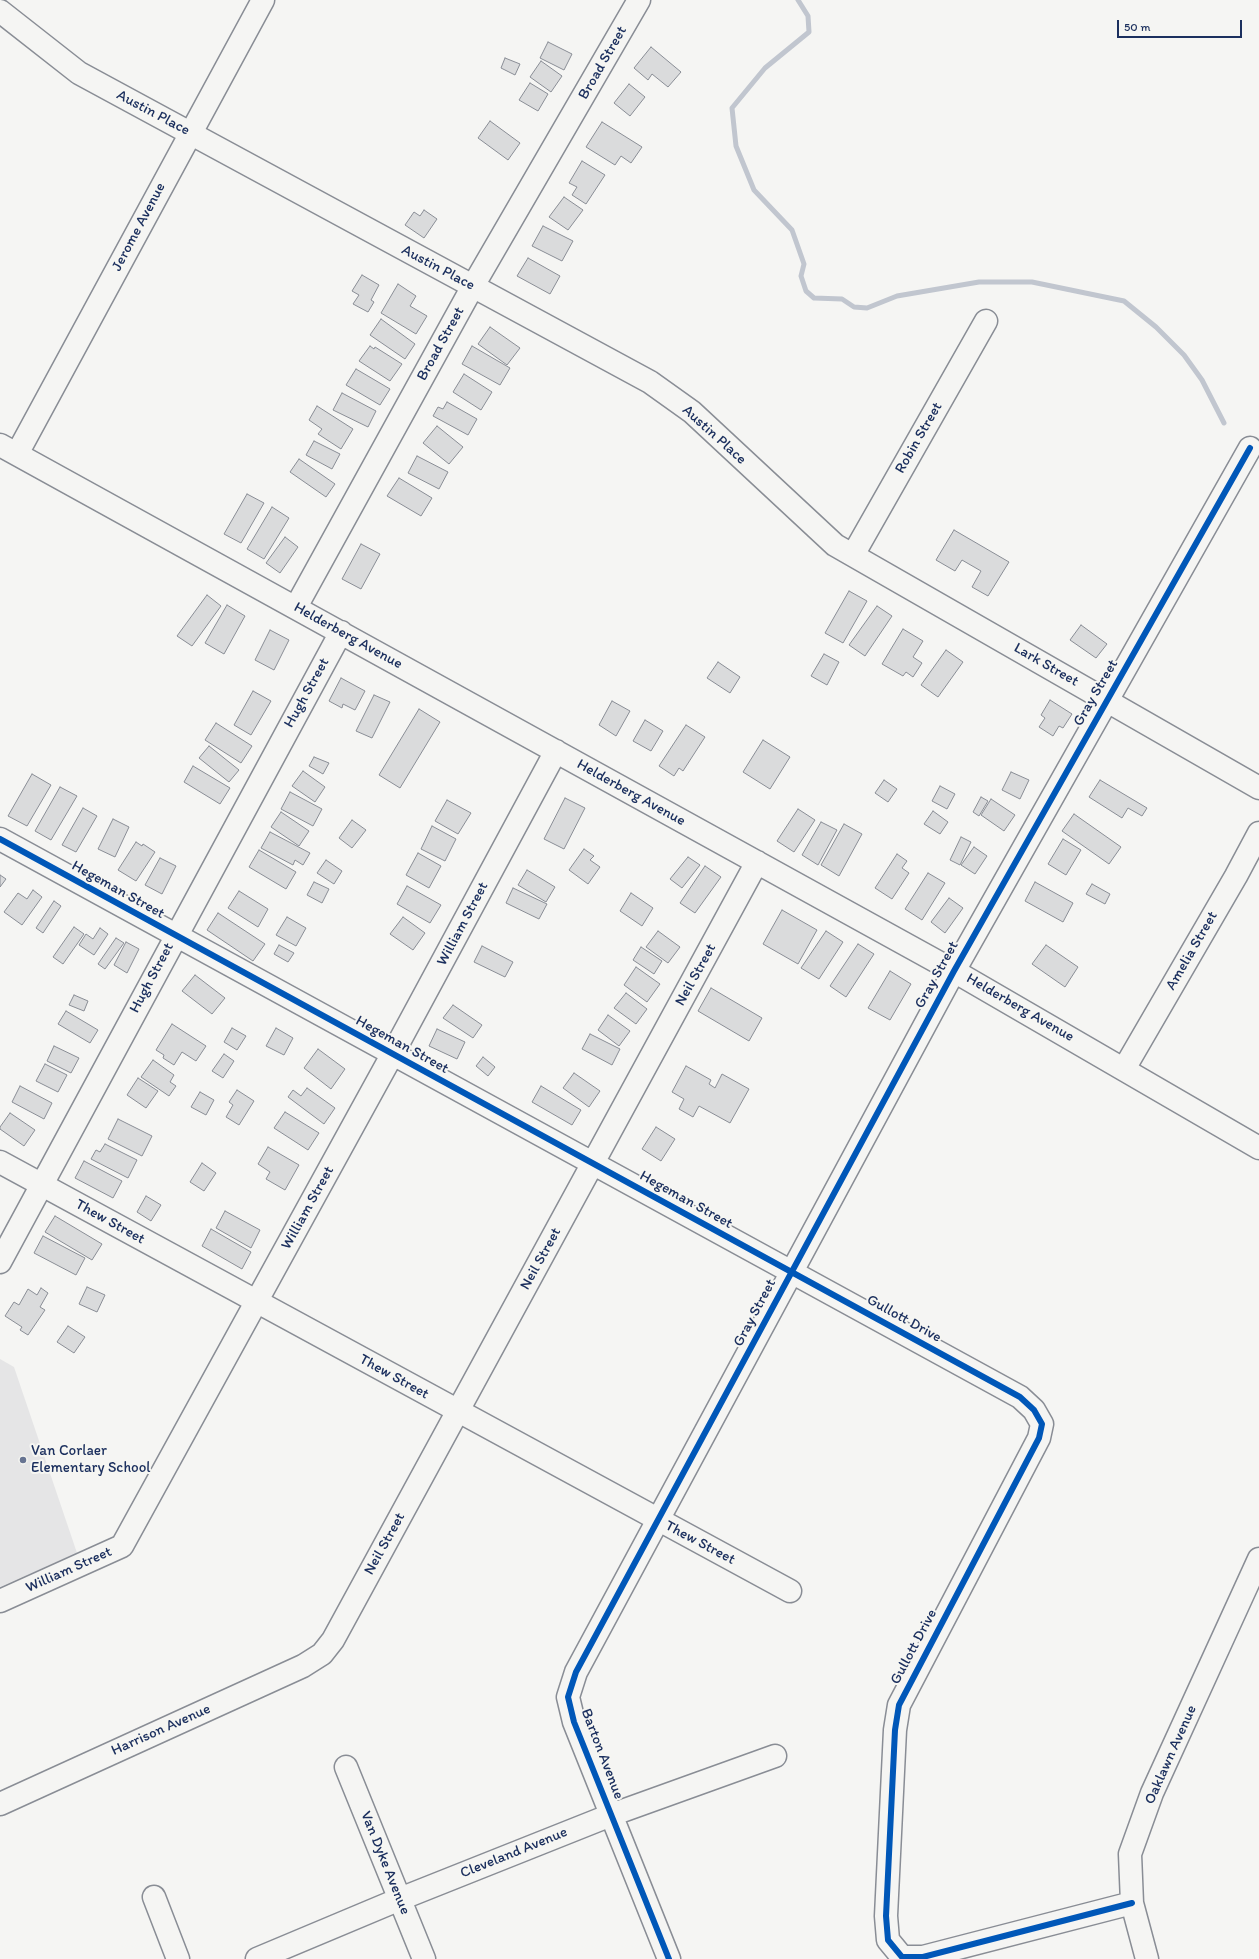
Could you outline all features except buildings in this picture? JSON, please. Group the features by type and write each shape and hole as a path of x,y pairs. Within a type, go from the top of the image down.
{"street":[{"name":"Jerome Avenue","path":"9,450 190,133 263,0"},
{"name":"Broad Street","path":"296,607 472,286 639,0"},
{"name":"Austin Place","path":"0,11 79,73 650,382 692,412 834,546 853,555"},
{"name":"Robin Street","path":"853,555 986,321"},
{"name":"Gray Street","path":"657,1520 954,971 1106,699 1250,448"},
{"name":"Helderberg Avenue","path":"9,450 954,971 1087,1046 1259,1148"},
{"name":"Lark Street","path":"853,555 1259,788"},
{"name":"Hugh Street","path":"0,1262 340,632"},
{"name":"William Street","path":"0,1601 122,1546 392,1055 556,751"},
{"name":"Amelia Street","path":"1124,1068 1236,876 1259,832"},
{"name":"Hegeman Street","path":"0,839 392,1055 792,1272"},
{"name":"Neil Street","path":"322,1654 333,1640 757,862"},
{"name":"Thew Street","path":"0,1162 790,1591"},
{"name":"Gullott Drive","path":"792,1272 1020,1397 1034,1410 1042,1424 1035,1445 899,1705 895,1730 886,1916 888,1940 902,1957 923,1957 1132,1903"},
{"name":"Barton Avenue","path":"657,1520 576,1672 568,1697 574,1722 669,1959"},
{"name":"Oaklawn Avenue","path":"1148,1959 1132,1903 1130,1854 1152,1793 1259,1559"},
{"name":"Harrison Avenue","path":"0,1804 303,1666 322,1654"},
{"name":"Cleveland Avenue","path":"257,1959 400,1898 611,1815 775,1756"},
{"name":"Van Dyke Avenue","path":"346,1767 424,1959"},
{"path":"154,1897 178,1959"}],"shaded area":[{"name":"Van Corlaer Elementary School","path":"0,1359 14,1367 77,1553 0,1587"}],"waterway":[{"path":"798,0 808,16 809,32 765,68 732,108 736,146 754,190 792,230 804,264 801,276 806,291 814,298 842,299 854,307 867,308 897,296 979,282 1032,282 1124,301 1156,327 1184,355 1202,380 1224,423"}],"cycle path":[{"path":"669,1959 574,1722 568,1697 576,1672 954,971 1250,448"},
{"path":"0,839 1020,1397 1034,1410 1042,1424 1039,1438 899,1705 895,1730 886,1916 888,1940 902,1957 923,1957 1132,1903"}],"place":[{"name":"Van Corlaer Elementary School","path":"23,1460"}]}
